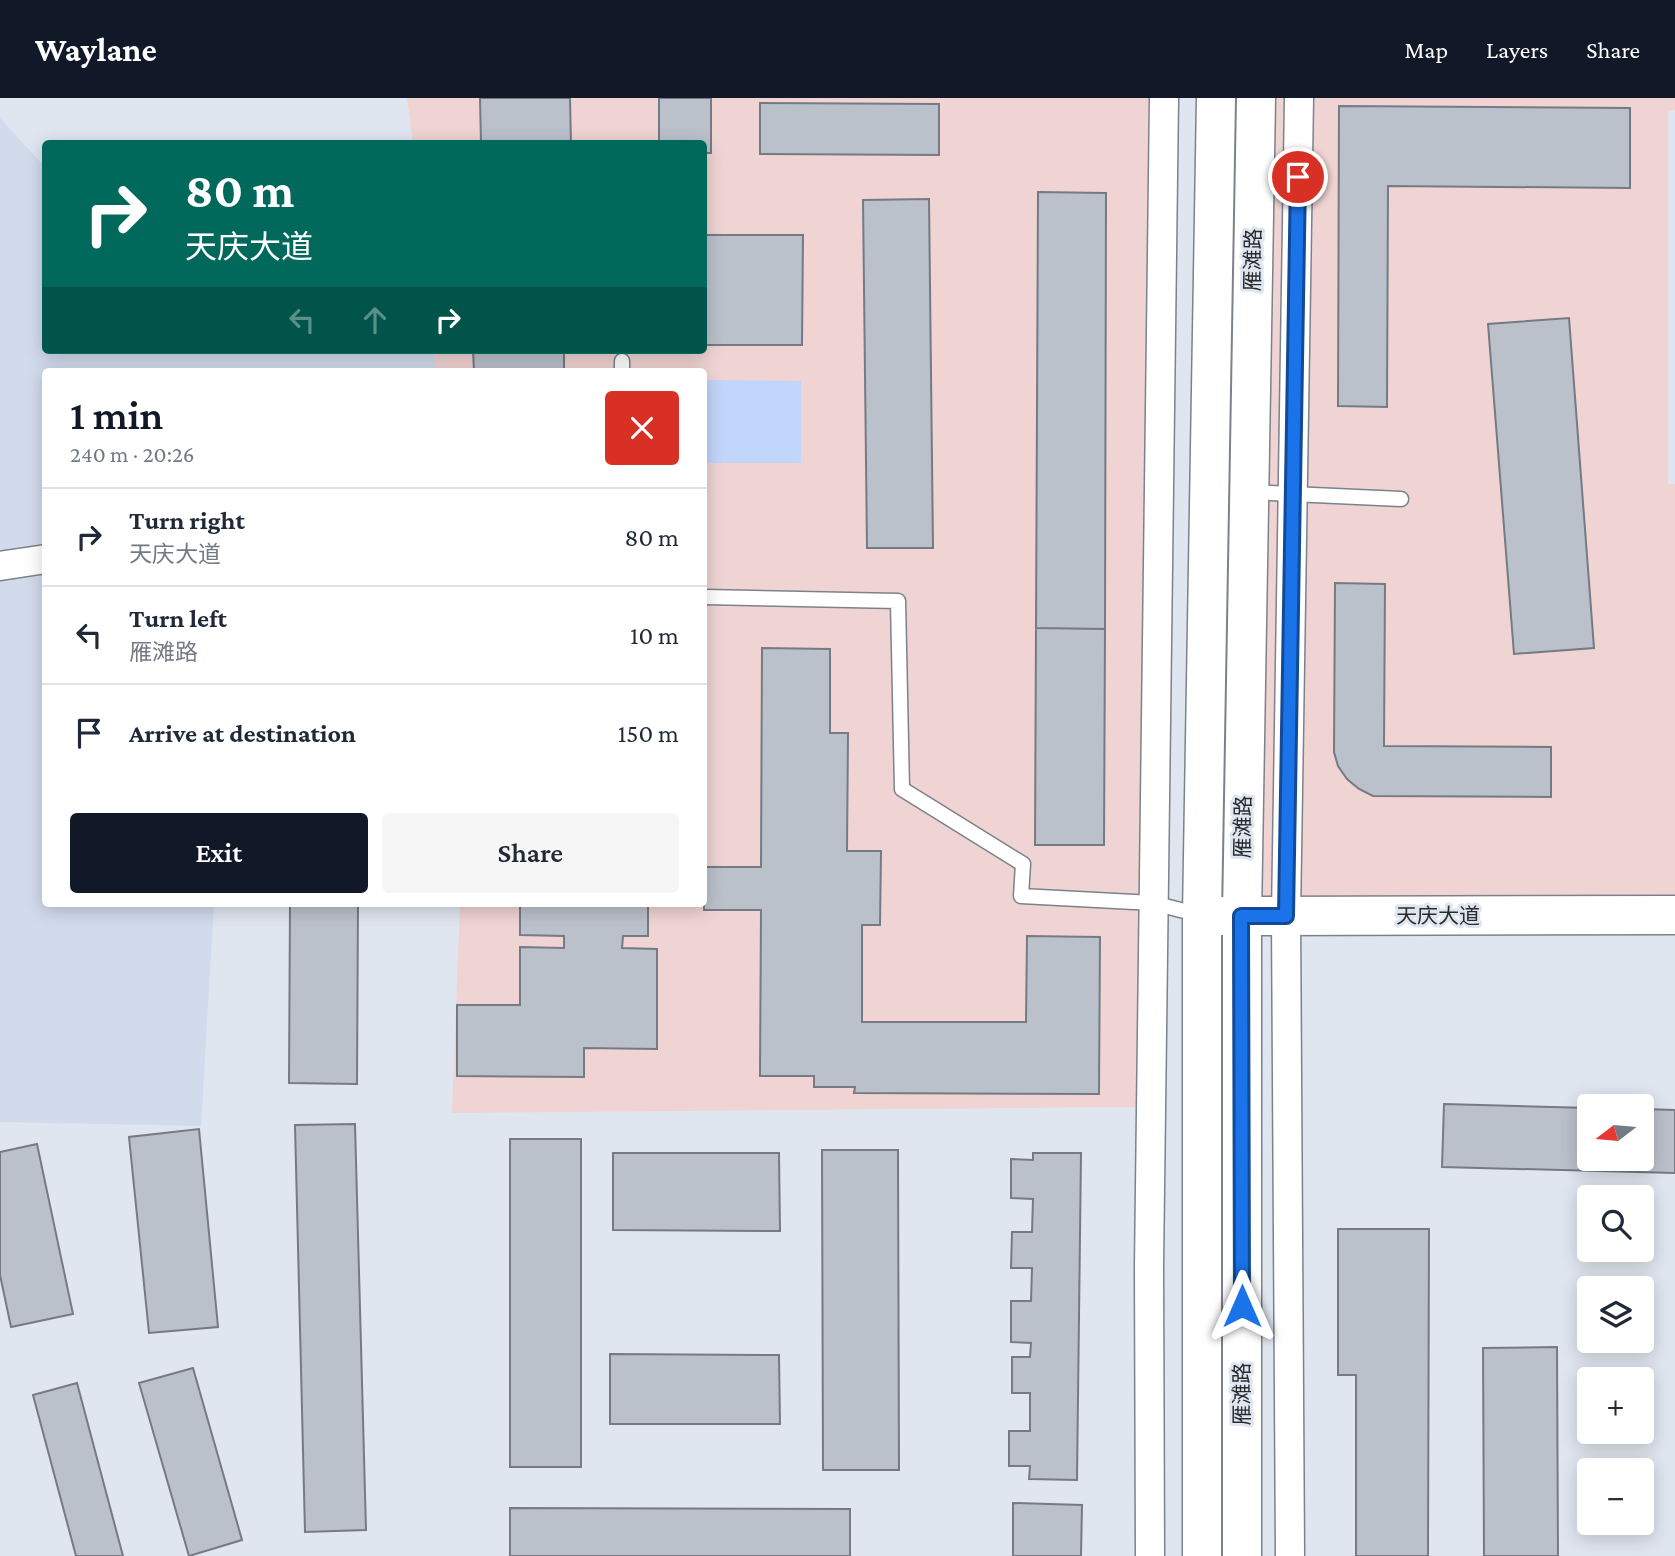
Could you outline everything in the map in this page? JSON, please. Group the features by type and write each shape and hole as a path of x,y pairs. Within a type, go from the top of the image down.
{"main road":[{"name":"雁滩路","path":"1202,1556 1202,915 1216,98"},
{"name":"雁滩路","path":"1242,1556 1241,916 1256,98"},
{"name":"天庆大道","path":"1202,915 1675,915"}],"street":[{"path":"1150,1556 1149,1266 1164,98"},
{"name":"雁滩路","path":"1290,1556 1286,916 1299,98"},
{"path":"0,566 42,560"}],"lane":[{"path":"1249,492 1401,499"},
{"path":"707,597 898,601 902,789 1023,864 1021,895 1153,903 1202,915"}],"shaded area":[{"path":"407,98 1150,98 1136,1107 452,1113 460,907 707,907 707,368 435,368 434,354 707,354 707,140 413,140"},
{"path":"1256,98 1675,98 1675,110 1668,111 1668,484 1675,484 1675,915 1242,916"},
{"path":"0,118 42,164 42,354 434,354 435,368 42,368 42,907 214,907 201,1126 0,1122"},
{"path":"707,380 801,381 801,463 707,463"}],"building":[{"path":"480,98 570,98 571,140 481,140"},
{"path":"659,98 711,98 711,153 707,153 707,140 659,140"},
{"path":"760,103 939,104 939,155 760,154"},
{"path":"1339,106 1630,108 1630,188 1388,186 1387,407 1338,406"},
{"path":"1038,192 1106,193 1105,629 1036,628"},
{"path":"929,199 933,548 867,548 863,200"},
{"path":"707,235 803,235 802,345 707,345"},
{"path":"1569,318 1594,648 1514,654 1488,324"},
{"path":"473,354 564,354 564,368 474,368"},
{"path":"1335,583 1385,584 1384,746 1551,747 1551,797 1373,796 1347,779 1338,766 1334,752"},
{"path":"1036,628 1105,629 1104,845 1035,845"},
{"path":"762,648 830,649 830,733 848,733 847,851 881,851 880,925 862,925 862,1022 1026,1022 1027,936 1100,937 1099,1094 854,1093 855,1087 814,1087 814,1076 760,1076 761,910 704,910 704,907 707,907 707,867 761,867"},
{"path":"290,907 358,907 357,1084 289,1083"},
{"path":"520,907 648,907 648,936 623,936 622,948 657,949 657,1049 584,1048 584,1077 457,1076 457,1005 520,1005 520,947 564,948 564,936 520,935"},
{"path":"1444,1104 1577,1108 1577,1170 1442,1167"},
{"path":"1654,1109 1675,1110 1675,1173 1597,1171 1654,1171"},
{"path":"355,1124 366,1530 305,1532 295,1125"},
{"path":"199,1129 218,1327 149,1333 129,1137"},
{"path":"510,1139 581,1139 581,1467 510,1467"},
{"path":"37,1144 73,1314 11,1327 0,1275 0,1152"},
{"path":"822,1150 898,1150 899,1470 823,1470"},
{"path":"613,1153 779,1153 780,1231 613,1230"},
{"path":"1033,1153 1081,1153 1077,1480 1029,1479 1030,1466 1009,1466 1009,1431 1030,1431 1030,1393 1012,1393 1012,1357 1030,1357 1031,1343 1011,1342 1011,1301 1031,1301 1032,1268 1011,1268 1012,1232 1032,1232 1033,1199 1011,1198 1011,1159 1033,1160"},
{"path":"1338,1229 1429,1229 1428,1556 1356,1556 1356,1375 1338,1375"},
{"path":"1557,1347 1558,1556 1484,1556 1483,1348"},
{"path":"610,1354 779,1355 780,1424 610,1424"},
{"path":"193,1368 242,1540 189,1556 139,1383"},
{"path":"77,1383 123,1556 76,1556 33,1395"},
{"path":"1013,1503 1082,1505 1081,1556 1013,1556"},
{"path":"510,1508 850,1509 850,1556 510,1556"}],"route":[{"path":"1242,1306 1241,916 1286,916 1298,177"}]}
